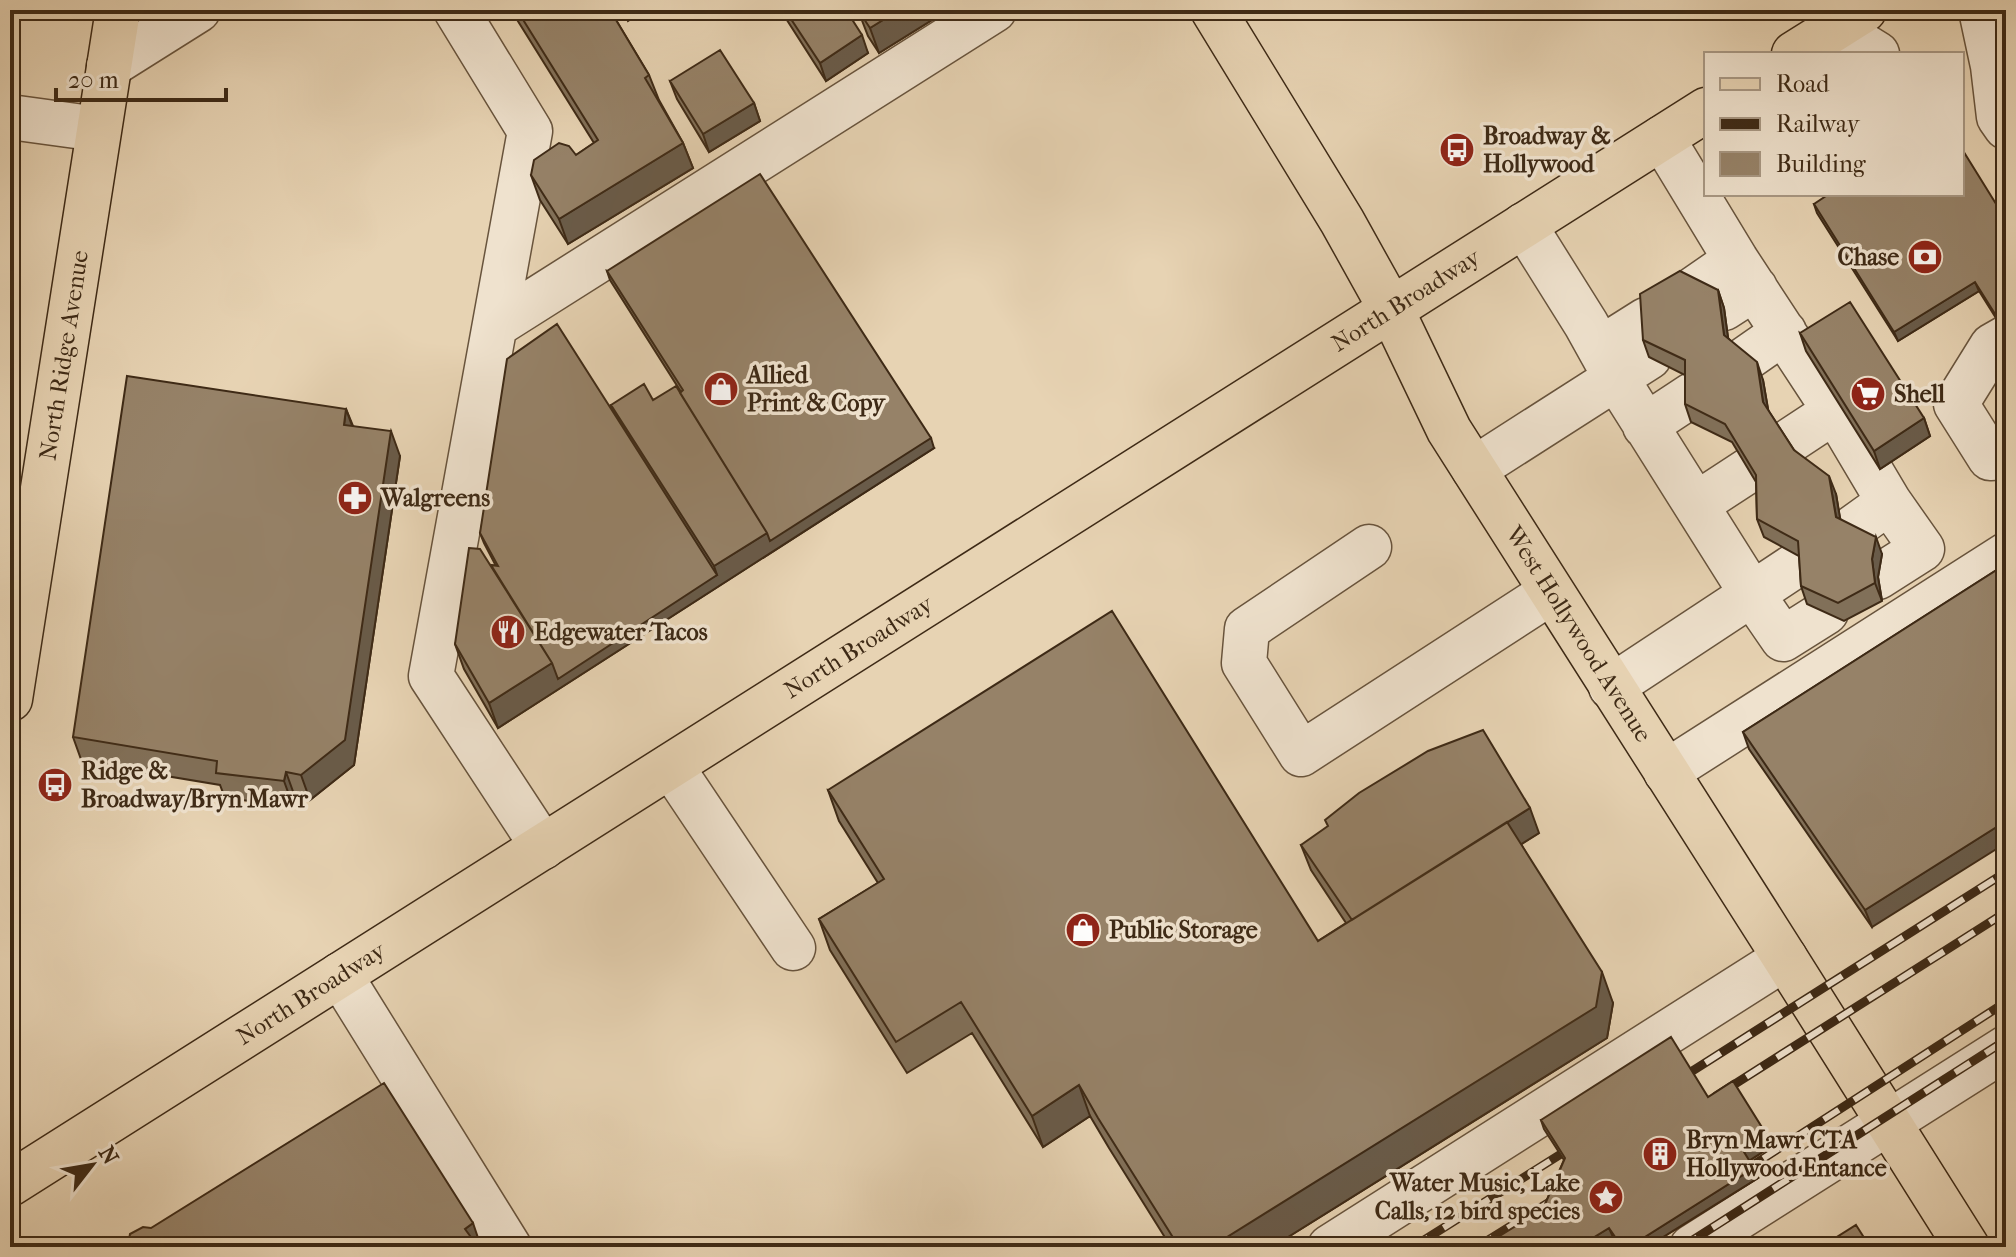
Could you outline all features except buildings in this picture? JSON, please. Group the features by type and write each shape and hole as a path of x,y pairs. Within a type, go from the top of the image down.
{"main road":[{"name":"North Ridge Avenue","path":"10,699 118,10"},
{"name":"West Hollywood Avenue","path":"1213,10 1342,221 1391,309 1449,430 1967,1247"},
{"path":"1797,52 1849,19"},
{"name":"North Broadway","path":"10,1184 1704,111"}],"street":[{"path":"109,66 198,10"},
{"path":"456,10 530,131 431,676 543,847"},
{"path":"496,325 994,10"},
{"path":"1981,10 1993,66 1989,116"},
{"path":"1849,19 1875,52"},
{"path":"10,117 98,129"},
{"path":"1662,138 1727,287 1784,332 1889,502 1922,549 1878,577"},
{"path":"1524,225 1628,351 1645,426 1783,639 1826,612"},
{"path":"1741,362 1784,332"},
{"path":"2006,338 1992,346 1956,404 1990,458 2006,457"},
{"path":"1474,469 1628,351"},
{"path":"1645,426 1692,395"},
{"path":"1785,444 1835,411"},
{"path":"1697,504 1749,470"},
{"path":"1843,535 1889,502"},
{"path":"1369,547 1247,629 1244,663 1301,754 1551,592"},
{"path":"1666,772 2006,555"},
{"path":"1611,687 1805,559"},
{"path":"671,766 793,948"},
{"path":"1330,1247 1785,958"},
{"path":"340,975 509,1247"},
{"path":"1692,1247 2006,1048"}],"railway":[{"path":"1675,1082 2006,872"},
{"path":"1716,1096 2006,912"},
{"path":"1733,1178 2006,1002"},
{"path":"1682,1247 2006,1040"},
{"path":"1413,1247 1580,1142"},
{"path":"1477,1247 1564,1193"}],"place":[{"name":"Broadway & Hollywood","path":"1457,150"},
{"name":"Chase","path":"1925,257"},
{"name":"Allied Print & Copy","path":"721,389"},
{"name":"Shell","path":"1868,394"},
{"name":"Walgreens","path":"355,498"},
{"name":"Edgewater Tacos","path":"508,632"},
{"name":"Ridge & Broadway/Bryn Mawr","path":"55,785"},
{"name":"Public Storage","path":"1083,930"},
{"name":"Bryn Mawr CTA Hollywood Entance","path":"1660,1154"},
{"name":"Water Music, Lake Calls, 12 bird species","path":"1606,1197"}]}
